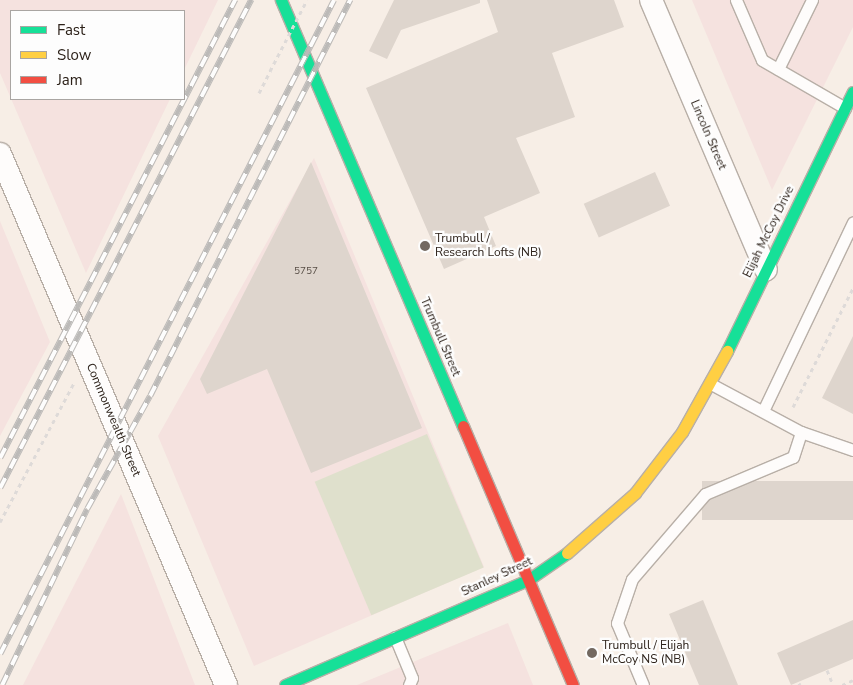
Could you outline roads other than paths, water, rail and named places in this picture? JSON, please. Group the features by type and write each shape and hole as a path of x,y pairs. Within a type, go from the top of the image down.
{"street":[{"name":"Trumbull Street","path":"281,0 573,685"},
{"name":"Lincoln Street","path":"651,0 766,269"},
{"name":"Elijah McCoy Drive","path":"711,384 853,92"},
{"name":"Commonwealth Street","path":"0,154 226,685"},
{"name":"Stanley Street","path":"285,685 528,580 579,544 635,492 682,432 711,384"}],"lane":[{"path":"736,0 762,60 845,108"},
{"path":"778,69 812,0"},
{"path":"763,411 853,222"},
{"path":"711,384 801,432 853,450"},
{"path":"643,685 617,623 632,579 705,494 793,457 801,432"},
{"path":"395,637 412,678 409,685"}],"railway":[{"path":"185,97 235,0"},
{"path":"0,488 251,0"},
{"path":"0,654 334,0"},
{"path":"2,685 87,509 150,396 350,0"},
{"path":"0,458 184,100"}],"place":[{"name":"Trumbull / Research Lofts (NB)","path":"425,246"},
{"name":"Trumbull / Elijah McCoy NS (NB)","path":"592,653"}]}
